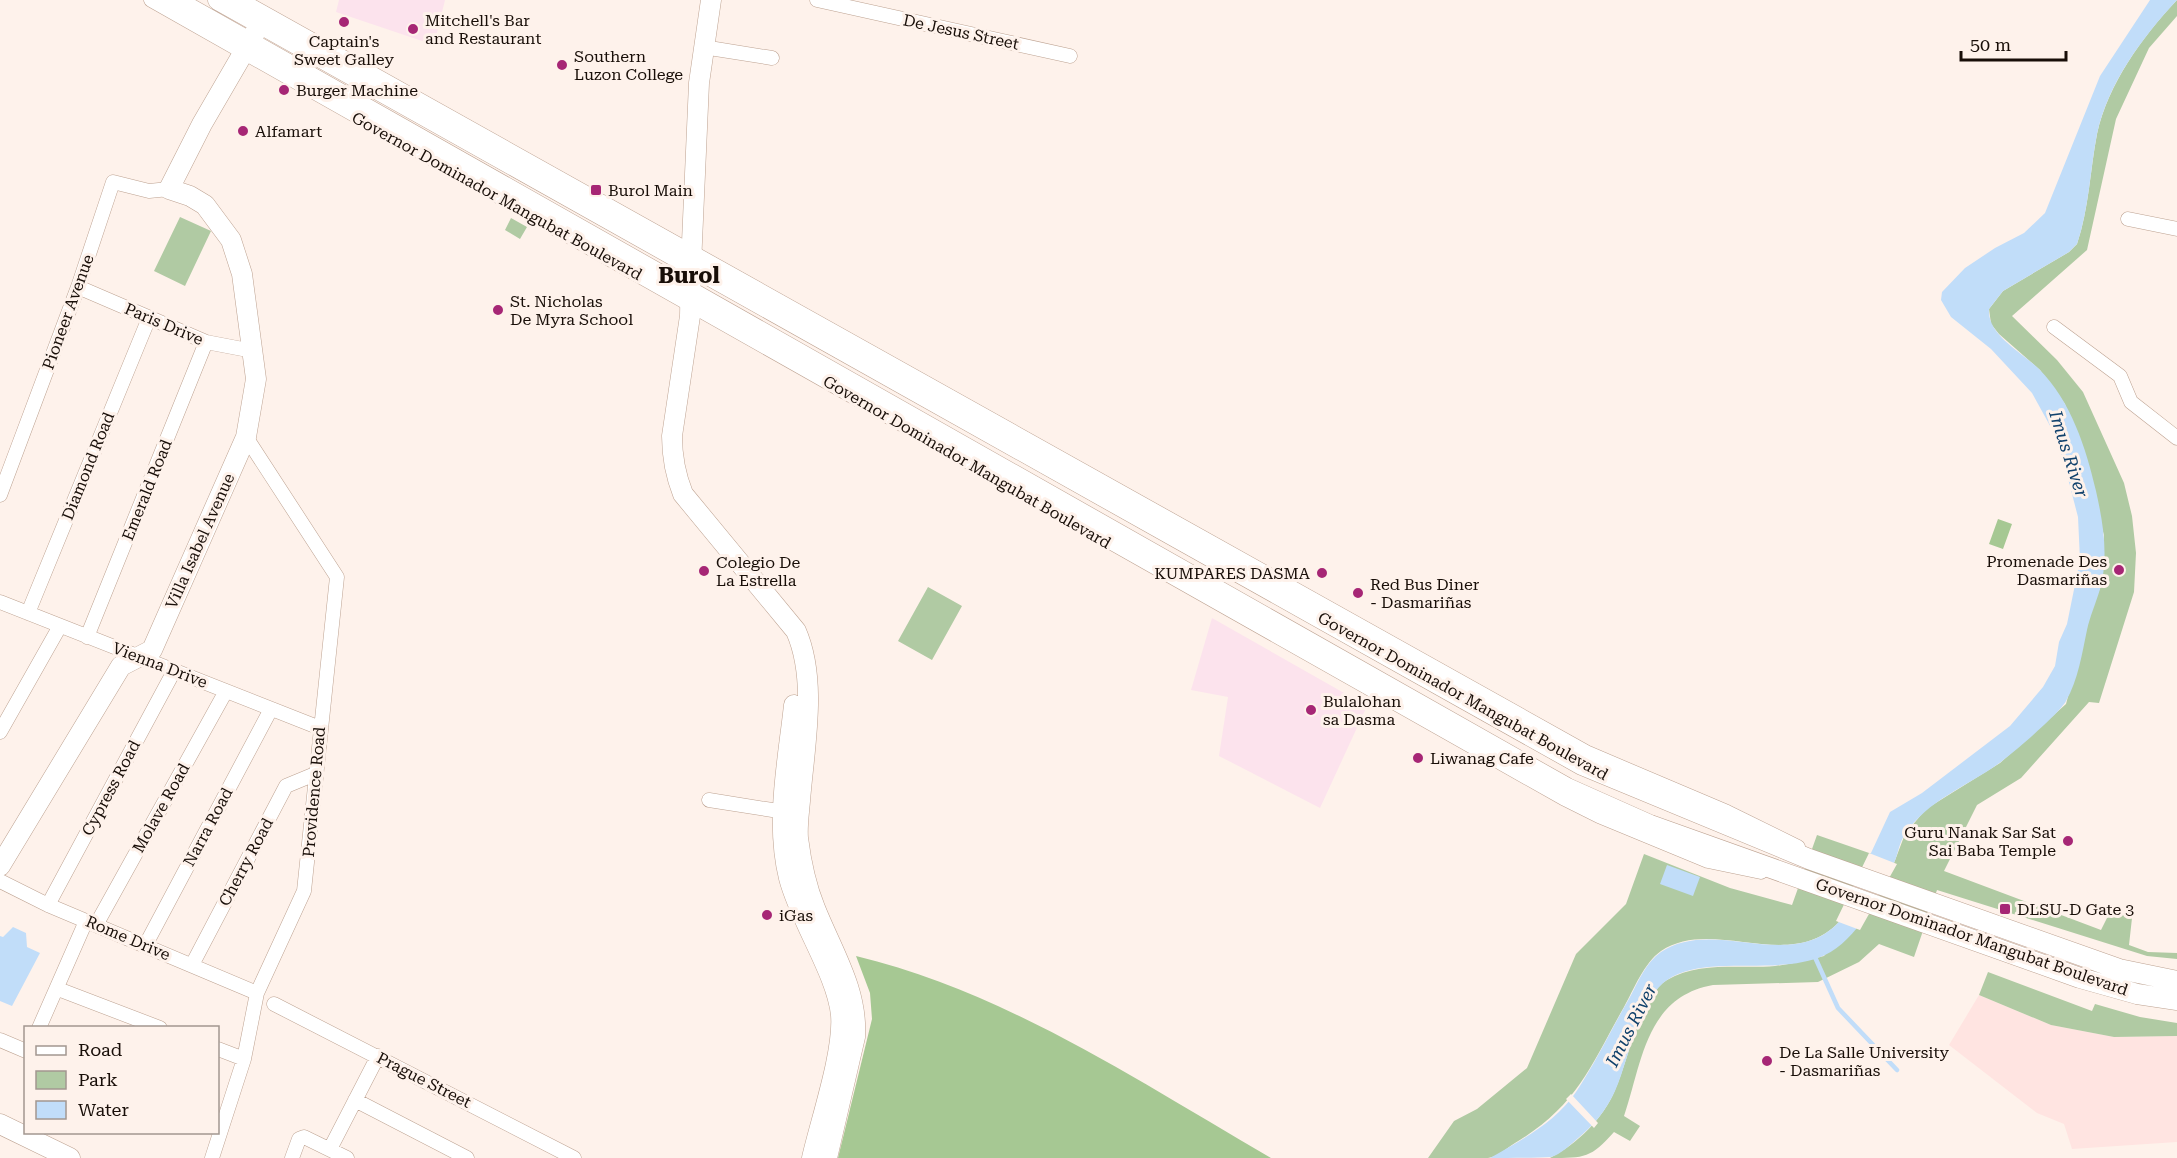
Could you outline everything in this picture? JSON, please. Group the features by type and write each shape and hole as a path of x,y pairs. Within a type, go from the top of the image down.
{"main road":[{"name":"Governor Dominador Mangubat Boulevard","path":"175,0 249,49 687,296 943,434 1568,788 1650,825 2080,978 2137,994 2177,1000"},
{"name":"Governor Dominador Mangubat Boulevard","path":"218,0 691,259 954,413 1582,765 1809,859 1932,904 2119,969 2177,981"},
{"path":"711,0 703,47 691,259 672,436 674,473 683,494 796,630 803,648 807,702 791,813 783,836 789,878 809,934 838,997 841,1016 840,1037 812,1158"},
{"path":"174,190 262,25"},
{"name":"Villa Isabel Avenue","path":"0,867 121,666 152,650 246,437 256,379 242,274 231,240 204,205 174,190"},
{"path":"943,434 954,413"},
{"path":"791,813 798,836 804,875 856,1009 855,1037 826,1158"},
{"path":"0,1125 70,1158"}],"street":[{"name":"Governor Dominador Mangubat Boulevard","path":"151,0 249,49"},
{"name":"Governor Dominador Mangubat Boulevard","path":"241,0 691,259 1588,753 1795,843 1809,859"},
{"name":"De Jesus Street","path":"817,0 1070,56"},
{"path":"703,47 772,58"},
{"name":"Pioneer Avenue","path":"0,495 78,287 113,182 149,191 174,190"},
{"path":"2128,219 2177,229"},
{"name":"Paris Drive","path":"78,287 206,342 253,351"},
{"name":"Governor Dominador Mangubat Boulevard","path":"687,296 1563,798 1609,820 1720,865 1802,878"},
{"name":"Diamond Road","path":"28,614 149,318"},
{"path":"2054,327 2120,376 2131,402 2177,438"},
{"name":"Emerald Road","path":"87,637 206,342"},
{"name":"Providence Road","path":"220,1117 244,1059 258,993 304,891 337,577 246,437"},
{"name":"Vienna Drive","path":"0,602 320,728"},
{"path":"0,732 60,626"},
{"name":"Cypress Road","path":"48,905 174,671"},
{"name":"Molave Road","path":"40,1026 91,923 226,691"},
{"name":"Narra Road","path":"145,946 271,709"},
{"name":"Cherry Road","path":"192,965 286,786 315,774"},
{"path":"710,800 791,813"},
{"name":"Rome Drive","path":"0,880 48,905 258,993"},
{"path":"58,989 155,1026"},
{"name":"Prague Street","path":"274,1004 378,1056 565,1156"},
{"path":"0,1040 24,1050"},
{"path":"219,1049 244,1059"},
{"path":"330,1149 378,1056"},
{"path":"355,1100 467,1158"},
{"name":"Providence Road","path":"212,1158 217,1134"},
{"path":"292,1158 299,1139 304,1137 347,1158"}],"shaded area":[{"name":"Mitchell's Bar and Restaurant","path":"339,0 445,0 434,45 336,12"},
{"path":"1212,618 1367,706 1320,808 1219,756 1228,697 1191,690"},
{"path":"1979,995 2051,1025 2114,1037 2177,1036 2177,1142 2072,1149 2064,1124 2037,1113 1949,1045"}],"green space":[{"name":"Promenade Des Dasmariñas","path":"2177,0 2177,16 2149,48 2116,119 2087,250 2012,316 2057,360 2083,392 2124,483 2132,516 2136,553 2134,592 2099,703 2089,702 2021,778 1977,805 1944,871 2101,930 2111,910 2132,918 2129,945 2148,952 2177,953 2177,959 2147,956 1937,890 1914,957 1879,944 1859,962 1818,982 1713,985 1690,992 1673,1003 1660,1018 1642,1055 1624,1116 1640,1126 1630,1141 1614,1132 1593,1152 1586,1155 1572,1158 1550,1158 1580,1138 1604,1111 1620,1078 1642,1014 1649,1000 1667,980 1692,970 1775,966 1824,956 1894,863 1905,834 1926,809 2000,763 2066,704 2092,607 2101,586 2104,535 2065,404 2040,370 1999,334 1991,324 1989,309 2003,291 2069,252 2077,244 2087,203 2097,134 2109,97 2139,45"},
{"path":"180,217 211,231 185,286 154,271"},
{"path":"511,218 527,227 520,239 505,230"},
{"path":"1998,519 2012,524 2003,549 1989,544"},
{"path":"928,587 962,606 932,660 898,641"},
{"path":"1817,835 1872,854 1839,922 1819,937 1798,944 1775,945 1704,939 1682,942 1661,951 1649,962 1580,1084 1553,1115 1536,1129 1491,1157 1428,1158 1454,1121 1477,1109 1527,1068 1576,954 1626,904 1644,854 1730,888 1792,905"},
{"path":"856,956 912,972 966,992 1019,1016 1121,1070 1271,1158 838,1158 872,1019 870,993"},
{"path":"1988,972 2092,1011 2095,1004 2140,1017 2177,1023 2177,1036 2114,1037 2051,1025 1979,995"}],"water":[{"name":"Imus River","path":"2150,0 2177,0 2139,46 2109,97 2097,134 2087,203 2077,244 2069,252 2003,291 1989,309 1990,318 1999,335 2039,369 2068,410 2082,442 2099,503 2105,552 2103,577 2088,625 2077,676 2066,701 2045,724 2005,759 1936,803 1914,822 1903,837 1894,863 1875,902 1857,928 1836,948 1825,955 1807,961 1702,968 1683,972 1667,980 1648,1002 1641,1016 1615,1091 1599,1118 1565,1150 1551,1157 1490,1158 1537,1130 1568,1103 1590,1069 1643,973 1661,952 1682,943 1704,939 1775,945 1798,944 1819,937 1839,922 1890,812 1922,793 2010,726 2043,687 2055,666 2059,642 2067,624 2080,560 2078,517 2064,463 2054,433 2032,393 1991,349 1951,317 1941,300 1942,292 1965,268 1995,248 2024,233 2045,213 2100,76"},
{"path":"1667,865 1700,877 1693,896 1660,884"},
{"path":"13,927 26,933 27,947 40,953 12,1006 0,1001 0,936 3,937"}],"pier":[{"path":"1869,853 1897,864 1860,930 1836,921"},
{"path":"1571,1094 1598,1123 1594,1128 1566,1099"}],"waterway":[{"path":"1814,955 1838,1008 1897,1070"}],"place":[{"name":"Captain's Sweet Galley","path":"344,22"},
{"name":"Mitchell's Bar and Restaurant","path":"413,29"},
{"name":"Southern Luzon College","path":"562,65"},
{"name":"Burger Machine","path":"284,90"},
{"name":"Alfamart","path":"243,131"},
{"name":"Burol Main","path":"596,190"},
{"name":"St. Nicholas De Myra School","path":"498,310"},
{"name":"Promenade Des Dasmariñas","path":"2119,570"},
{"name":"Colegio De La Estrella","path":"704,571"},
{"name":"KUMPARES DASMA","path":"1322,573"},
{"name":"Red Bus Diner - Dasmariñas","path":"1358,593"},
{"name":"Bulalohan sa Dasma","path":"1311,710"},
{"name":"Liwanag Cafe","path":"1418,758"},
{"name":"Guru Nanak Sar Sat Sai Baba Temple","path":"2068,841"},
{"name":"DLSU-D Gate 3","path":"2005,909"},
{"name":"iGas","path":"767,915"},
{"name":"De La Salle University - Dasmariñas","path":"1767,1061"}],"district":[{"name":"Burol","path":"689,275"}]}
